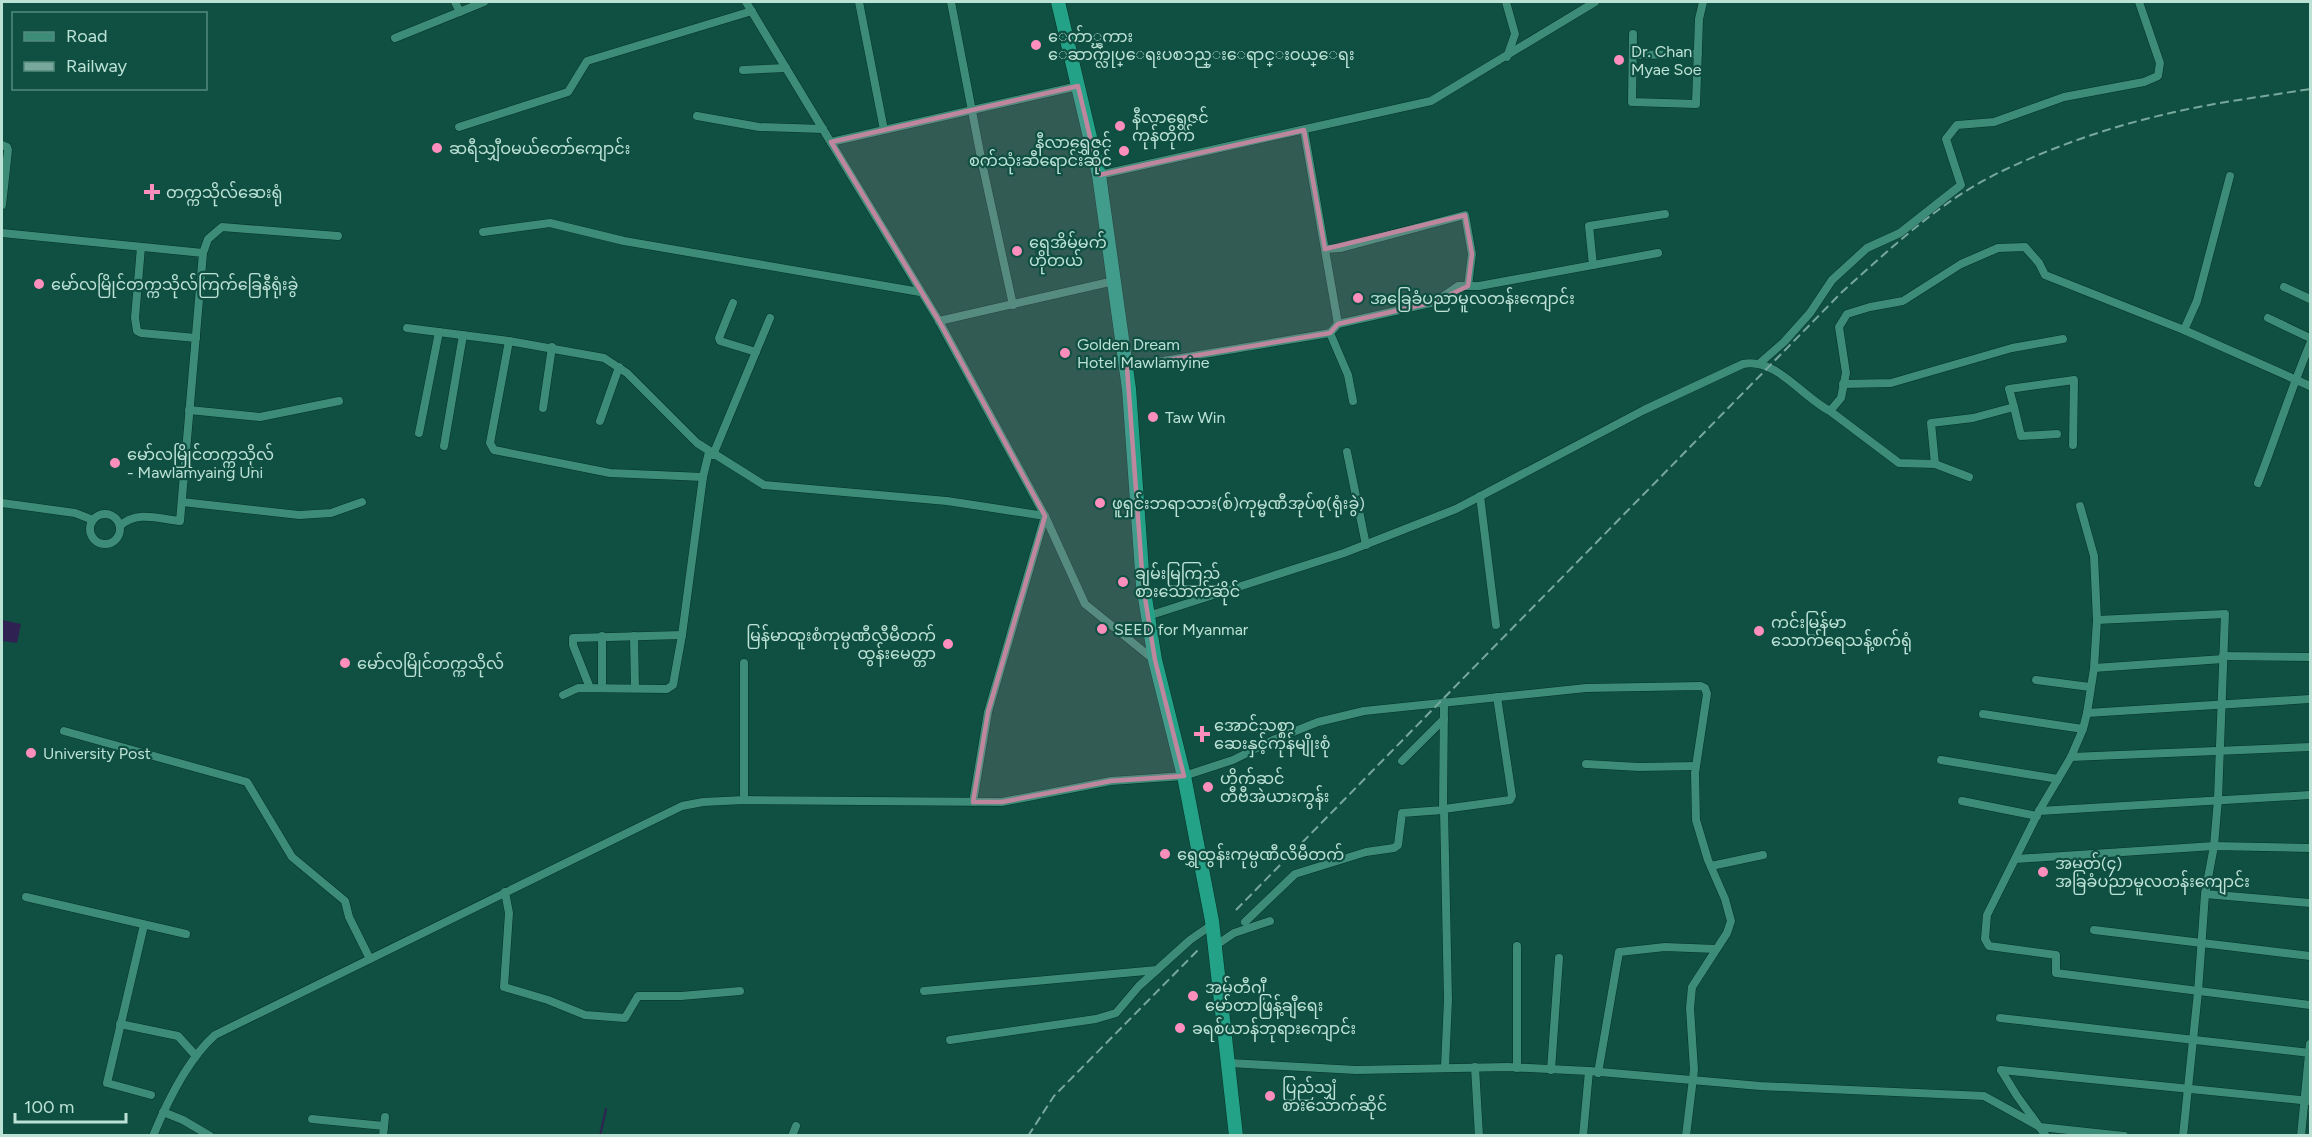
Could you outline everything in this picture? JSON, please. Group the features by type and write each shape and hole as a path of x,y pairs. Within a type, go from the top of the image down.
{"highway":[{"path":"1058,2 1099,175 1127,367 1143,585 1155,660 1184,776 1213,924 1236,1136"}],"street":[{"path":"455,2 460,12"},
{"path":"394,38 484,2"},
{"path":"746,2 939,321 1045,516 1085,604 1155,660"},
{"path":"858,2 884,130"},
{"path":"951,2 1012,305"},
{"path":"1506,2 1515,34 1507,57"},
{"path":"1099,175 1431,101 1596,2"},
{"path":"1633,34 1632,102 1696,104 1699,18 1702,2"},
{"path":"1760,363 1784,342 1810,313 1832,280 1866,248 1900,233 1961,185 1946,139 1957,125 1994,122 2064,97 2144,82 2158,76 2160,63 2139,2"},
{"path":"459,127 568,92 587,61 752,11"},
{"path":"1633,55 1698,54"},
{"path":"743,70 786,68"},
{"path":"831,142 1078,86"},
{"path":"697,116 759,127 823,129"},
{"path":"1304,129 1338,324"},
{"path":"2,145 8,150 2,205"},
{"path":"2184,330 2198,301 2230,176"},
{"path":"1593,265 1589,226 1665,214"},
{"path":"1325,249 1341,248 1465,215 1472,254 1468,286"},
{"path":"483,232 550,223 624,241 920,292"},
{"path":"120,526 110,515 101,515 93,520 90,534 99,543 106,544 115,540 120,526 136,516 180,521 203,253 208,239 222,227 338,236"},
{"path":"2,233 203,253"},
{"path":"1830,411 1841,399 1846,373 1839,327 1847,314 1903,301 1961,264 1998,248 2025,246 2039,263 2045,275 2184,330 2310,386"},
{"path":"141,247 135,318 137,331 196,338"},
{"path":"1127,367 1330,333 1338,324 1436,302 1458,286 1658,253"},
{"path":"939,321 1114,281"},
{"path":"2284,287 2310,299"},
{"path":"733,303 719,338 720,341 756,352"},
{"path":"563,695 578,688 667,688 673,685 703,477 711,453 770,318"},
{"path":"2268,318 2310,338"},
{"path":"407,328 597,355 619,367 711,453 764,485 946,501 1045,516"},
{"path":"419,433 439,332"},
{"path":"1330,333 1348,375 1353,401"},
{"path":"444,446 463,335"},
{"path":"1843,384 1892,383 2012,348 2063,339"},
{"path":"509,341 490,443 494,450 610,473 703,477"},
{"path":"2258,483 2310,344"},
{"path":"543,408 552,347"},
{"path":"1149,616 1366,545 1456,509 1644,410 1743,364 1755,361 1779,373 1818,405 1830,411 1899,463 1935,464 1969,477"},
{"path":"600,421 619,367"},
{"path":"2057,435 2021,436 2009,389 2074,380 2073,445"},
{"path":"189,410 260,417 339,401"},
{"path":"1935,464 1931,423 1973,418 2013,407"},
{"path":"1347,452 1366,545"},
{"path":"1480,496 1496,625"},
{"path":"182,502 299,515 331,513 362,502"},
{"path":"2,503 75,513 93,520"},
{"path":"2080,506 2094,556 2097,620 2094,668 2087,713 2071,757 2038,814 1987,915 1985,939 1989,946 2056,955 2056,974 2310,1005"},
{"path":"973,802 988,712 1045,516"},
{"path":"2097,620 2225,614 2218,799 2214,846 2205,894 2198,992 2183,1136"},
{"path":"590,688 573,638 682,635"},
{"path":"602,688 603,636"},
{"path":"634,636 635,688"},
{"path":"2094,668 2223,658 2310,657"},
{"path":"744,663 744,800"},
{"path":"2036,680 2090,687"},
{"path":"153,1136 163,1112 200,1049 215,1035 682,806 704,802 744,800 1002,802 1111,781 1184,776 1233,760 1273,740 1318,722 1364,711 1596,687 1701,686 1705,688 1707,694 1696,766 1694,793 1696,820 1710,866 1725,899 1731,921 1730,927 1692,987 1690,1008 1694,1070 1686,1136"},
{"path":"1245,922 1295,874 1366,852 1394,848 1398,845 1402,813 1442,811 1510,800 1512,796 1497,697"},
{"path":"2087,713 2310,699"},
{"path":"1444,702 1448,1000 1446,1067"},
{"path":"1983,714 2083,729"},
{"path":"1402,761 1444,719"},
{"path":"64,731 247,782 292,857 345,901 349,917 370,958"},
{"path":"2071,757 2310,747"},
{"path":"1941,760 2058,779"},
{"path":"1586,764 1639,767 1696,766"},
{"path":"1962,801 2038,814 2218,799 2310,795"},
{"path":"2016,859 2214,846 2310,848"},
{"path":"1710,866 1762,855"},
{"path":"505,892 509,913 504,987 548,1000 585,1015 625,1018 638,996 681,996 741,991"},
{"path":"2205,894 2310,903"},
{"path":"26,897 186,934"},
{"path":"1215,946 1234,933 1270,921"},
{"path":"950,1040 1108,1017 1116,1013 1139,986 1190,940 1213,924"},
{"path":"144,926 107,1083 151,1095"},
{"path":"2094,930 2202,945 2310,956"},
{"path":"1516,1068 1517,946"},
{"path":"1583,1136 1619,952 1665,947 1716,949"},
{"path":"1551,1070 1559,958"},
{"path":"924,991 1157,970"},
{"path":"2000,1018 2193,1040 2310,1050 2307,1101 2301,1136"},
{"path":"120,1024 178,1036 196,1056"},
{"path":"1229,1063 1356,1070 1446,1067 1516,1068 1761,1086 1984,1096 2040,1127 2124,1136"},
{"path":"1475,1067 1479,1136"},
{"path":"2046,1136 2001,1070 2188,1087 2307,1101"},
{"path":"163,1112 183,1120 210,1136"},
{"path":"384,1136 385,1117"},
{"path":"312,1119 384,1126"},
{"path":"792,1136 796,1126"}],"highlighted area":[{"path":"1078,86 1099,175 1304,130 1325,249 1465,215 1472,254 1468,286 1435,302 1338,324 1330,333 1127,367 1143,585 1155,660 1184,776 1111,781 1002,802 973,802 988,712 1045,516 939,321 831,142"}],"shaded area":[{"path":"2,620 21,624 17,643 2,641"}],"waterway":[{"path":"600,1136 606,1109"}],"railway":[{"path":"1236,910 1842,292 1935,212 1998,173 2099,132 2180,111 2310,89"},
{"path":"1028,1136 1054,1096 1200,948"}],"place":[{"name":"ေက်ာ္ၾကား ေဆာက္လုပ္ေရးပစၥည္းေရာင္းဝယ္ေရး","path":"1036,45"},
{"name":"Dr. Chan Myae Soe","path":"1619,60"},
{"name":"နီလာရွှေဇင် ကုန်တိုက်","path":"1120,126"},
{"name":"ဆရီသျှီဝမယ်တော်ကျောင်း","path":"437,148"},
{"name":"နီလာရွှေဇင် စက်သုံးဆီရောင်းဆိုင်","path":"1124,151"},
{"name":"တက္ကသိုလ်ဆေးရုံ","path":"152,192"},
{"name":"ရွှေအိမ်မက် ဟိုတယ်","path":"1017,251"},
{"name":"မော်လမြိုင်တက္ကသိုလ်ကြက်ခြေနီရုံးခွဲ","path":"39,284"},
{"name":"အခြေခံပညာမူလတန်းကျောင်း","path":"1358,298"},
{"name":"Golden Dream Hotel Mawlamyine","path":"1065,353"},
{"name":"Taw Win","path":"1153,417"},
{"name":"မော်လမြိုင်တက္ကသိုလ် - Mawlamyaing Uni","path":"115,463"},
{"name":"ဖူရှင်းဘရာသား(စ်)ကုမ္မဏီအုပ်စု(ရုံးခွဲ)","path":"1100,503"},
{"name":"ချမ်းမြကြည် စားသောက်ဆိုင်","path":"1123,582"},
{"name":"SEED for Myanmar","path":"1102,629"},
{"name":"ကင်းမြန်မာ သောက်ရေသန့်စက်ရုံ","path":"1759,631"},
{"name":"မြန်မာထူးစံကုမ္ပဏီလီမီတက် ထွန်းမေတ္တာ","path":"948,644"},
{"name":"မော်လမြိုင်တက္ကသိုလ်","path":"345,663"},
{"name":"အောင်သစ္စာ ဆေးနှင့်ကုန်မျိုးစုံ","path":"1202,734"},
{"name":"University Post","path":"31,753"},
{"name":"ဟိုက်ဆင် တီဗီအဲယားကွန်း","path":"1208,787"},
{"name":"ရွှေထွန်းကုမ္ပဏီလိမီတက်","path":"1165,854"},
{"name":"အမှတ်(၄) အခြခံပညာမူလတန်းကျောင်း","path":"2043,872"},
{"name":"အမ်တီဂျီ မော်တာဖြန့်ချီရေး","path":"1193,996"},
{"name":"ခရစ်ယာန်ဘုရားကျောင်း","path":"1180,1028"},
{"name":"ပြည်သျှံ စားသောက်ဆိုင်","path":"1270,1096"}]}
